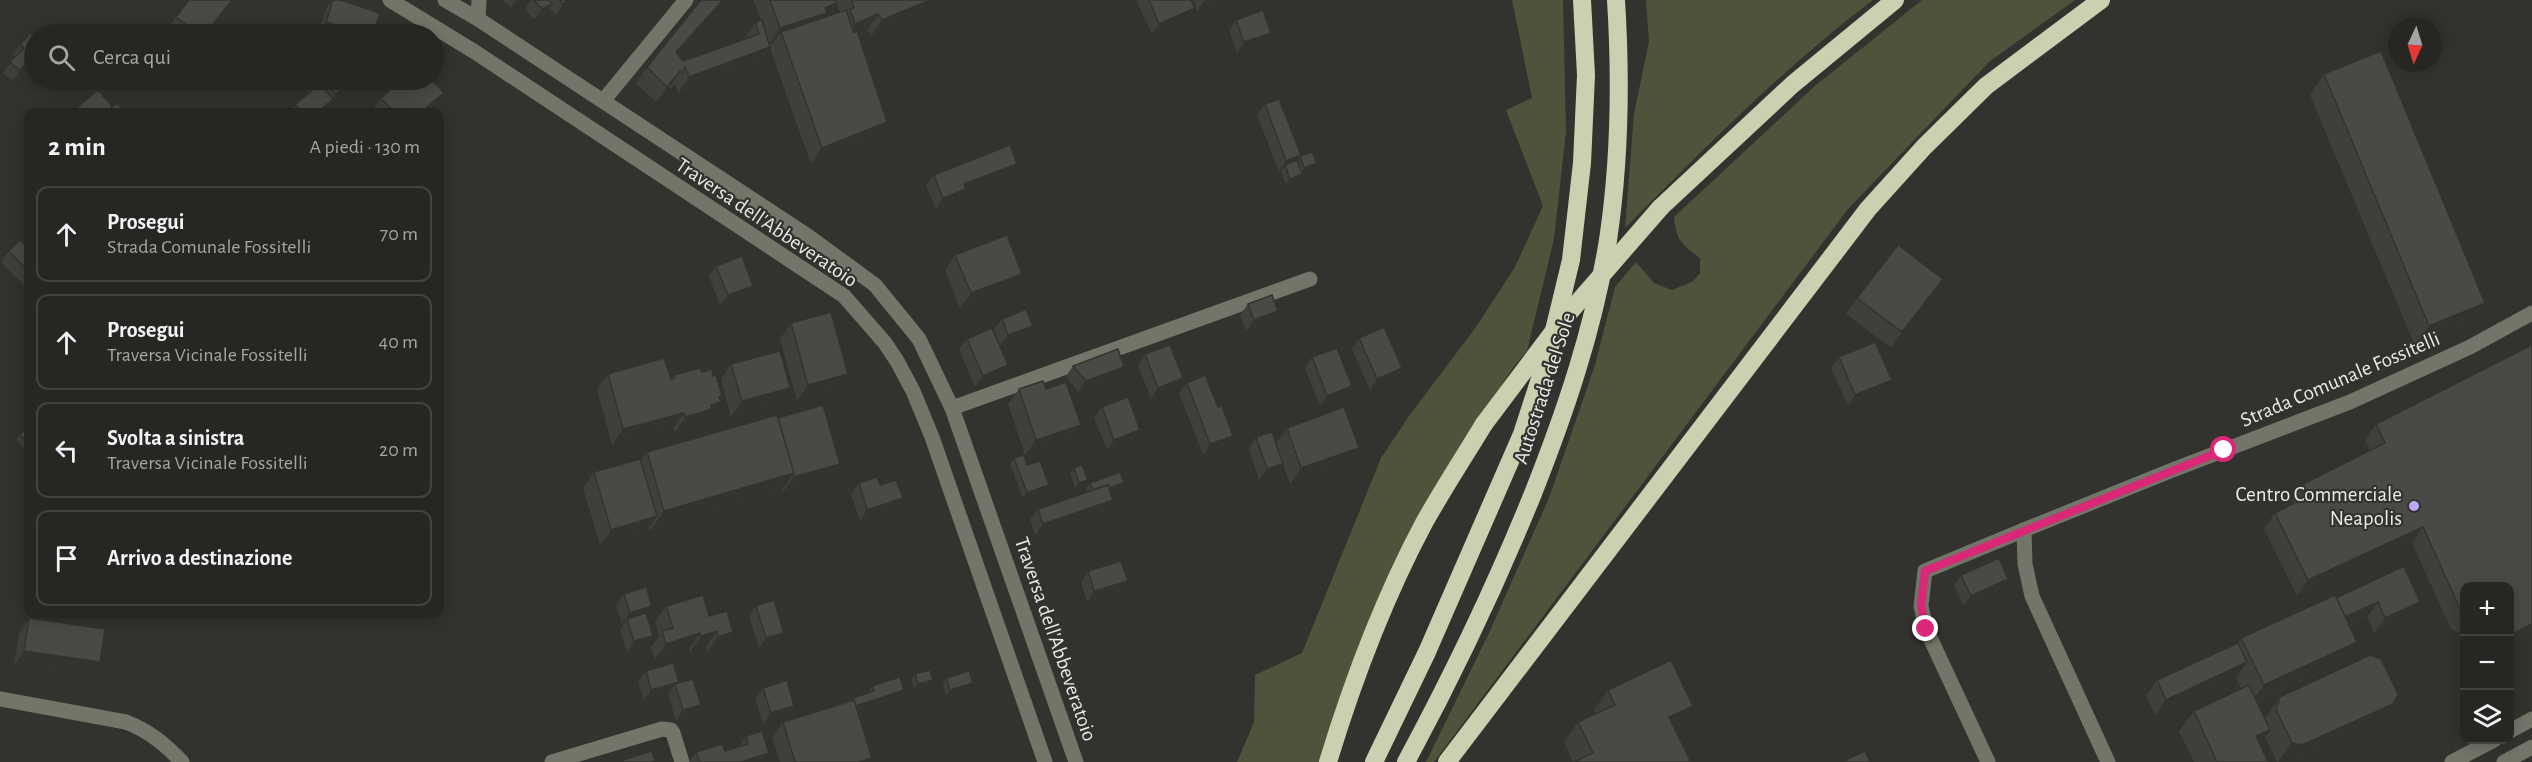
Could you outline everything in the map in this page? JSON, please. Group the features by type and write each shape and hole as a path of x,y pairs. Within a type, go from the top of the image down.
{"highway":[{"name":"Autostrada del Sole","path":"1374,762 1427,652 1517,445 1549,351 1571,260 1582,163 1586,75 1582,0"},
{"name":"Autostrada del Sole","path":"1406,762 1453,674 1510,550 1562,421 1586,337 1608,241 1618,146 1619,53 1616,0"},
{"path":"1328,762 1347,700 1385,607 1424,524 1484,424 1560,323 1662,207 1793,84 1895,0"},
{"path":"1447,762 1868,209 1924,147 1986,86 2101,0"}],"street":[{"name":"Traversa dell'Abbeveratoio","path":"390,0 430,24"},
{"name":"Traversa dell'Abbeveratoio","path":"445,0 478,19 808,236 875,285 919,339 952,408 1077,762"},
{"path":"478,19 479,0"},
{"path":"603,101 686,0"},
{"name":"Traversa dell'Abbeveratoio","path":"444,33 844,296 885,343 913,391 932,437 1045,762"},
{"path":"952,408 1310,279"},
{"name":"Strada Comunale Fossitelli","path":"1988,762 1926,629 1921,606 1925,571 2170,471 2350,402 2470,347 2532,313"},
{"path":"2024,530 2025,564 2032,596 2108,762"},
{"path":"0,699 126,722 142,728 162,742 182,762"},
{"path":"2514,729 2532,719"},
{"path":"552,762 662,729 673,733 682,762"},
{"path":"2452,762 2486,744"},
{"path":"2504,762 2532,747"}],"green space":[{"path":"1512,0 1563,0 1566,132 1554,239 1527,351 1512,369 1459,454 1322,762 1237,762 1254,722 1255,675 1302,653 1381,458 1409,416 1476,327 1515,267 1543,206 1506,110 1532,98"},
{"path":"1646,0 1873,0 1776,81 1625,228 1634,114 1649,41"},
{"path":"1922,0 2075,0 1989,62 1848,209 1434,762 1426,762 1489,633 1549,498 1595,365 1615,287 1636,262 1654,283 1672,290 1692,282 1700,273 1700,258 1678,237 1674,217 1816,85"}],"building":[{"path":"189,0 232,0 213,24 185,24 176,17"},
{"path":"333,0 340,0 380,13 376,24 326,22"},
{"path":"534,0 549,0 552,4 542,9"},
{"path":"701,0 723,0 676,52 683,61 759,34 756,22 762,20 770,47 689,77 685,67 667,87 647,67"},
{"path":"770,0 835,0 837,3 825,8 827,13 780,28"},
{"path":"852,0 930,0 882,20 878,14 855,24 850,9 854,8"},
{"path":"1149,0 1191,0 1195,8 1159,24"},
{"path":"846,10 854,33 857,31 887,122 822,148 781,32"},
{"path":"1263,10 1271,33 1244,42 1236,20"},
{"path":"24,48 24,65 20,70 10,62"},
{"path":"2381,51 2485,303 2429,326 2324,74"},
{"path":"98,90 113,107 112,108 77,108"},
{"path":"312,90 325,90 333,99 323,108 298,108 295,105"},
{"path":"390,90 441,90 444,93 426,108 390,108 381,98"},
{"path":"1279,99 1301,155 1286,161 1265,104"},
{"path":"117,103 121,108 111,108"},
{"path":"1010,145 1017,164 964,184 966,189 943,198 934,175"},
{"path":"1312,152 1317,163 1304,168 1300,156"},
{"path":"1297,160 1302,174 1290,179 1285,165"},
{"path":"1007,235 1022,274 971,293 955,255"},
{"path":"20,240 24,244 24,267 9,251"},
{"path":"1898,245 1943,279 1902,332 1857,298"},
{"path":"742,256 753,286 728,295 716,266"},
{"path":"1272,295 1278,311 1254,320 1248,304"},
{"path":"1026,309 1033,326 1008,335 1002,319"},
{"path":"831,312 848,374 808,385 791,323"},
{"path":"1384,327 1402,368 1377,379 1359,338"},
{"path":"992,328 1008,365 983,376 967,339"},
{"path":"1875,342 1892,380 1855,395 1839,357"},
{"path":"1170,345 1183,378 1158,388 1145,354"},
{"name":"Centro Commerciale Neapolis","path":"2532,345 2532,624 2514,633 2514,582 2460,582 2460,609 2423,527 2308,580 2275,513 2309,496 2303,484 2385,443 2376,424"},
{"path":"1337,348 1352,386 1327,396 1312,357"},
{"path":"1118,349 1124,367 1086,381 1073,366"},
{"path":"780,351 790,388 742,401 731,364"},
{"path":"664,358 671,379 675,378 674,375 700,368 702,372 712,369 722,396 719,397 721,402 711,405 712,409 686,417 684,413 623,429 608,374"},
{"path":"1205,375 1218,407 1222,406 1233,436 1210,444 1187,383"},
{"path":"1043,381 1046,389 1066,382 1081,425 1036,440 1019,389"},
{"path":"1128,397 1140,430 1114,440 1102,407"},
{"path":"823,405 840,464 794,477 778,418"},
{"path":"1344,407 1359,448 1301,468 1287,428"},
{"path":"777,415 794,473 664,511 647,452"},
{"path":"1272,432 1283,464 1267,469 1256,437"},
{"path":"1024,455 1027,465 1040,461 1049,485 1027,493 1014,458"},
{"path":"640,459 657,516 611,530 594,472"},
{"path":"1082,465 1088,480 1079,483 1074,468"},
{"path":"1120,472 1124,483 1093,490 1090,483"},
{"path":"877,477 880,485 896,480 903,498 867,510 859,483"},
{"path":"1108,485 1113,500 1043,524 1038,509"},
{"path":"1999,558 2008,579 1971,596 1961,575"},
{"path":"1121,561 1128,581 1094,591 1088,571"},
{"path":"2404,566 2420,602 2385,618 2378,602 2345,617 2336,598"},
{"path":"646,587 652,606 630,613 624,594"},
{"path":"703,595 709,616 727,611 733,632 718,637 717,631 701,636 700,633 666,644 662,631 673,628 666,606"},
{"path":"2335,595 2357,642 2264,685 2241,638"},
{"path":"774,600 784,633 766,638 756,606"},
{"path":"646,613 653,636 634,641 627,619"},
{"path":"29,618 105,629 100,662 24,651"},
{"path":"2238,643 2247,662 2166,700 2157,680"},
{"path":"2370,655 2381,659 2398,694 2393,704 2302,745 2292,743 2276,709 2280,697"},
{"path":"1671,660 1693,706 1669,717 1691,762 1574,762 1593,753 1578,722 1615,705 1608,690"},
{"path":"673,663 679,682 651,690 646,671"},
{"path":"930,670 933,680 918,684 915,674"},
{"path":"969,671 973,683 950,690 946,678"},
{"path":"900,677 904,690 856,706 854,700 848,702 847,700 874,691 872,686"},
{"path":"693,679 701,705 683,710 675,684"},
{"path":"787,680 794,706 771,713 763,688"},
{"path":"2249,685 2270,730 2256,736 2268,762 2217,762 2194,711"},
{"path":"854,700 872,758 858,762 795,762 783,722"},
{"path":"762,731 769,753 741,762 700,762 696,752 722,744 725,751 748,744 746,736"},
{"path":"652,751 655,762 623,762 623,760"},
{"path":"1865,751 1870,762 1841,762"}],"place":[{"name":"Centro Commerciale Neapolis","path":"2414,506"}],"route":[{"path":"1926,629 1921,606 1925,571 2224,450"}]}
